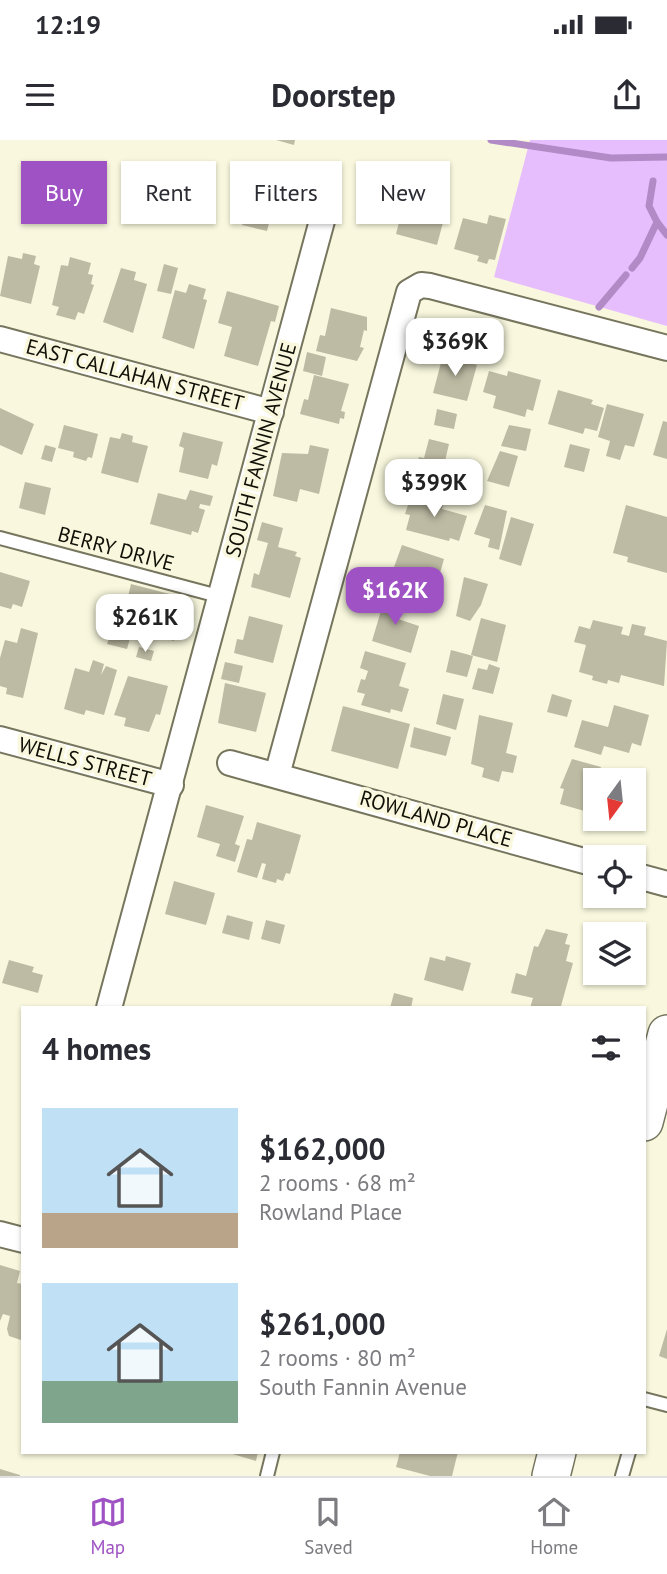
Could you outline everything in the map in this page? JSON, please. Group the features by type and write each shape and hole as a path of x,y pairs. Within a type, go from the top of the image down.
{"main road":[{"path":"646,1116 665,1054"},
{"path":"551,1476 556,1454"}],"street":[{"name":"SOUTH FANNIN AVENUE","path":"110,1006 321,224"},
{"path":"276,775 409,292 421,285 430,286 667,348"},
{"name":"EAST CALLAHAN STREET","path":"0,339 271,412"},
{"name":"WELLS STREET","path":"0,739 171,785"},
{"name":"ROWLAND PLACE","path":"230,763 583,861"},
{"path":"646,878 667,884"},
{"path":"0,1234 21,1239"}],"lane":[{"name":"BERRY DRIVE","path":"0,538 222,597"},
{"path":"646,1400 667,1405"},
{"path":"267,1476 272,1454"},
{"path":"622,1476 628,1454"}],"shaded area":[{"path":"530,140 667,140 667,326 494,277"}],"building":[{"path":"276,140 295,140 294,145"},
{"path":"489,215 506,219 495,260 489,259 487,264 477,261 479,256 454,249 463,218 487,224"},
{"path":"242,224 269,224 267,231"},
{"path":"399,224 443,224 437,245 396,234"},
{"path":"23,253 36,256 34,264 40,266 31,304 0,296 8,256 22,259"},
{"path":"70,257 91,263 88,274 93,275 91,284 94,285 84,314 78,312 75,320 56,315 59,307 52,305 61,265 68,266"},
{"path":"164,264 178,268 171,294 157,291"},
{"path":"121,268 136,272 134,280 147,284 133,333 103,322"},
{"path":"189,284 206,289 203,299 207,300 194,349 162,338 175,290 186,293"},
{"path":"227,291 279,306 275,322 271,321 258,366 224,356 232,327 218,323"},
{"path":"331,308 367,317 367,331 364,330 360,347 364,348 357,361 316,351 320,335 325,336"},
{"path":"307,352 326,357 322,376 303,371"},
{"path":"443,355 477,365 467,401 433,393"},
{"path":"489,371 507,376 508,371 541,380 533,411 527,409 525,417 493,408 496,396 483,392"},
{"path":"314,375 349,384 341,411 345,412 344,419 340,418 339,424 300,414 304,399 308,400"},
{"path":"558,390 593,400 591,404 604,408 597,431 585,428 583,434 548,424"},
{"path":"607,404 644,414 634,447 625,445 620,460 606,456 610,441 598,437"},
{"path":"0,408 34,424 22,455 0,445"},
{"path":"437,409 457,414 454,429 434,425"},
{"path":"663,421 667,422 667,459 653,455"},
{"path":"64,425 98,434 92,458 88,457 86,461 73,457 74,452 58,448"},
{"path":"509,425 531,429 526,451 501,446"},
{"path":"183,432 223,442 217,466 212,464 208,479 179,472 184,448 179,446"},
{"path":"122,433 133,436 132,442 148,446 138,483 101,473 110,437 120,439"},
{"path":"429,439 449,444 445,461 466,470 456,493 412,481 419,457 424,458"},
{"path":"570,444 590,449 584,472 564,467"},
{"path":"45,445 56,448 52,462 41,459"},
{"path":"310,445 329,449 319,494 300,489 297,502 273,496 282,453 308,454"},
{"path":"500,451 518,456 509,487 487,481"},
{"path":"25,482 51,488 45,515 19,508"},
{"path":"190,490 213,496 210,506 200,504 199,508 205,510 198,533 192,531 191,535 150,524 158,493 186,500"},
{"path":"412,493 438,500 437,503 443,505 442,509 467,516 459,541 406,530 410,515 405,514"},
{"path":"485,505 507,511 499,550 488,547 490,539 474,534"},
{"path":"626,505 667,517 667,573 627,562 628,557 613,553"},
{"path":"511,517 534,524 521,566 499,559"},
{"path":"262,522 283,528 278,547 297,552 295,556 301,558 290,598 251,587 254,573 259,575 268,543 257,540"},
{"path":"402,545 444,559 434,594 389,581"},
{"path":"0,572 30,581 22,607 13,604 11,609 0,606"},
{"path":"464,577 488,584 481,605 470,621 456,616"},
{"path":"131,584 185,598 174,641 129,626 136,603 127,601"},
{"path":"386,594 404,600 398,619 419,626 411,653 372,641"},
{"path":"249,616 283,625 273,663 234,653 237,639 243,640"},
{"path":"481,618 506,625 497,662 471,655"},
{"path":"593,620 623,627 621,634 629,636 632,624 646,627 644,635 667,641 664,686 621,675 619,683 608,680 607,684 592,680 593,676 579,672 586,645 574,642 579,626 590,629"},
{"path":"21,628 38,633 23,698 6,694 7,688 0,686 0,658 5,640 17,643"},
{"path":"111,632 130,638 127,649 107,644"},
{"path":"139,647 154,651 151,661 136,657"},
{"path":"451,650 473,656 467,677 446,672"},
{"path":"365,651 406,663 399,686 409,689 402,712 391,709 390,713 361,705 365,694 357,692 361,679 365,680 368,671 360,668"},
{"path":"93,660 104,664 101,675 106,666 117,670 104,715 86,710 84,715 64,709 75,668 89,672"},
{"path":"225,662 243,666 239,683 221,679"},
{"path":"489,664 500,668 493,694 472,689 478,668 487,670"},
{"path":"128,676 168,686 160,715 156,714 149,732 124,726 126,718 114,715"},
{"path":"225,683 266,693 256,732 218,723"},
{"path":"443,694 464,699 456,730 436,724"},
{"path":"552,694 572,700 567,717 547,712"},
{"path":"614,705 649,715 641,746 632,743 629,753 604,746 601,755 574,747 582,720 608,727"},
{"path":"343,706 410,724 398,769 331,751"},
{"path":"479,715 513,723 506,753 517,756 513,773 502,771 499,782 482,777 484,768 471,764"},
{"path":"414,727 451,737 446,756 410,747"},
{"path":"572,759 601,767 583,768 583,811 560,804 564,789 560,788"},
{"path":"206,805 244,816 235,844 240,846 235,862 216,856 220,844 197,837"},
{"path":"257,822 301,835 290,874 286,873 283,881 277,879 276,883 262,879 266,864 262,863 257,878 237,872 247,839 252,840"},
{"path":"174,881 215,893 206,925 165,914"},
{"path":"227,915 253,922 249,940 222,933"},
{"path":"266,920 285,925 280,944 261,939"},
{"path":"546,929 568,934 565,944 570,945 566,961 573,963 561,1006 531,1006 533,998 511,993 516,973 526,976 534,946 538,947"},
{"path":"446,956 471,963 463,991 424,980 430,957 445,961"},
{"path":"9,960 34,967 32,972 43,975 38,993 2,983"},
{"path":"394,993 413,998 411,1006 391,1006"},
{"path":"0,1265 20,1271 17,1283 21,1284 21,1340 9,1336 7,1329 10,1316 3,1314 0,1321"},
{"path":"667,1329 667,1359 659,1356"},
{"path":"233,1454 258,1454 256,1461"},
{"path":"399,1454 458,1454 452,1476 430,1476 396,1467"},
{"path":"0,1469 20,1475 20,1476 0,1476"}],"waterway":[{"path":"491,140 611,158 667,157"},
{"path":"632,268 640,258 657,222 649,206 653,181"},
{"path":"657,222 667,235"},
{"path":"599,307 626,275"}]}
